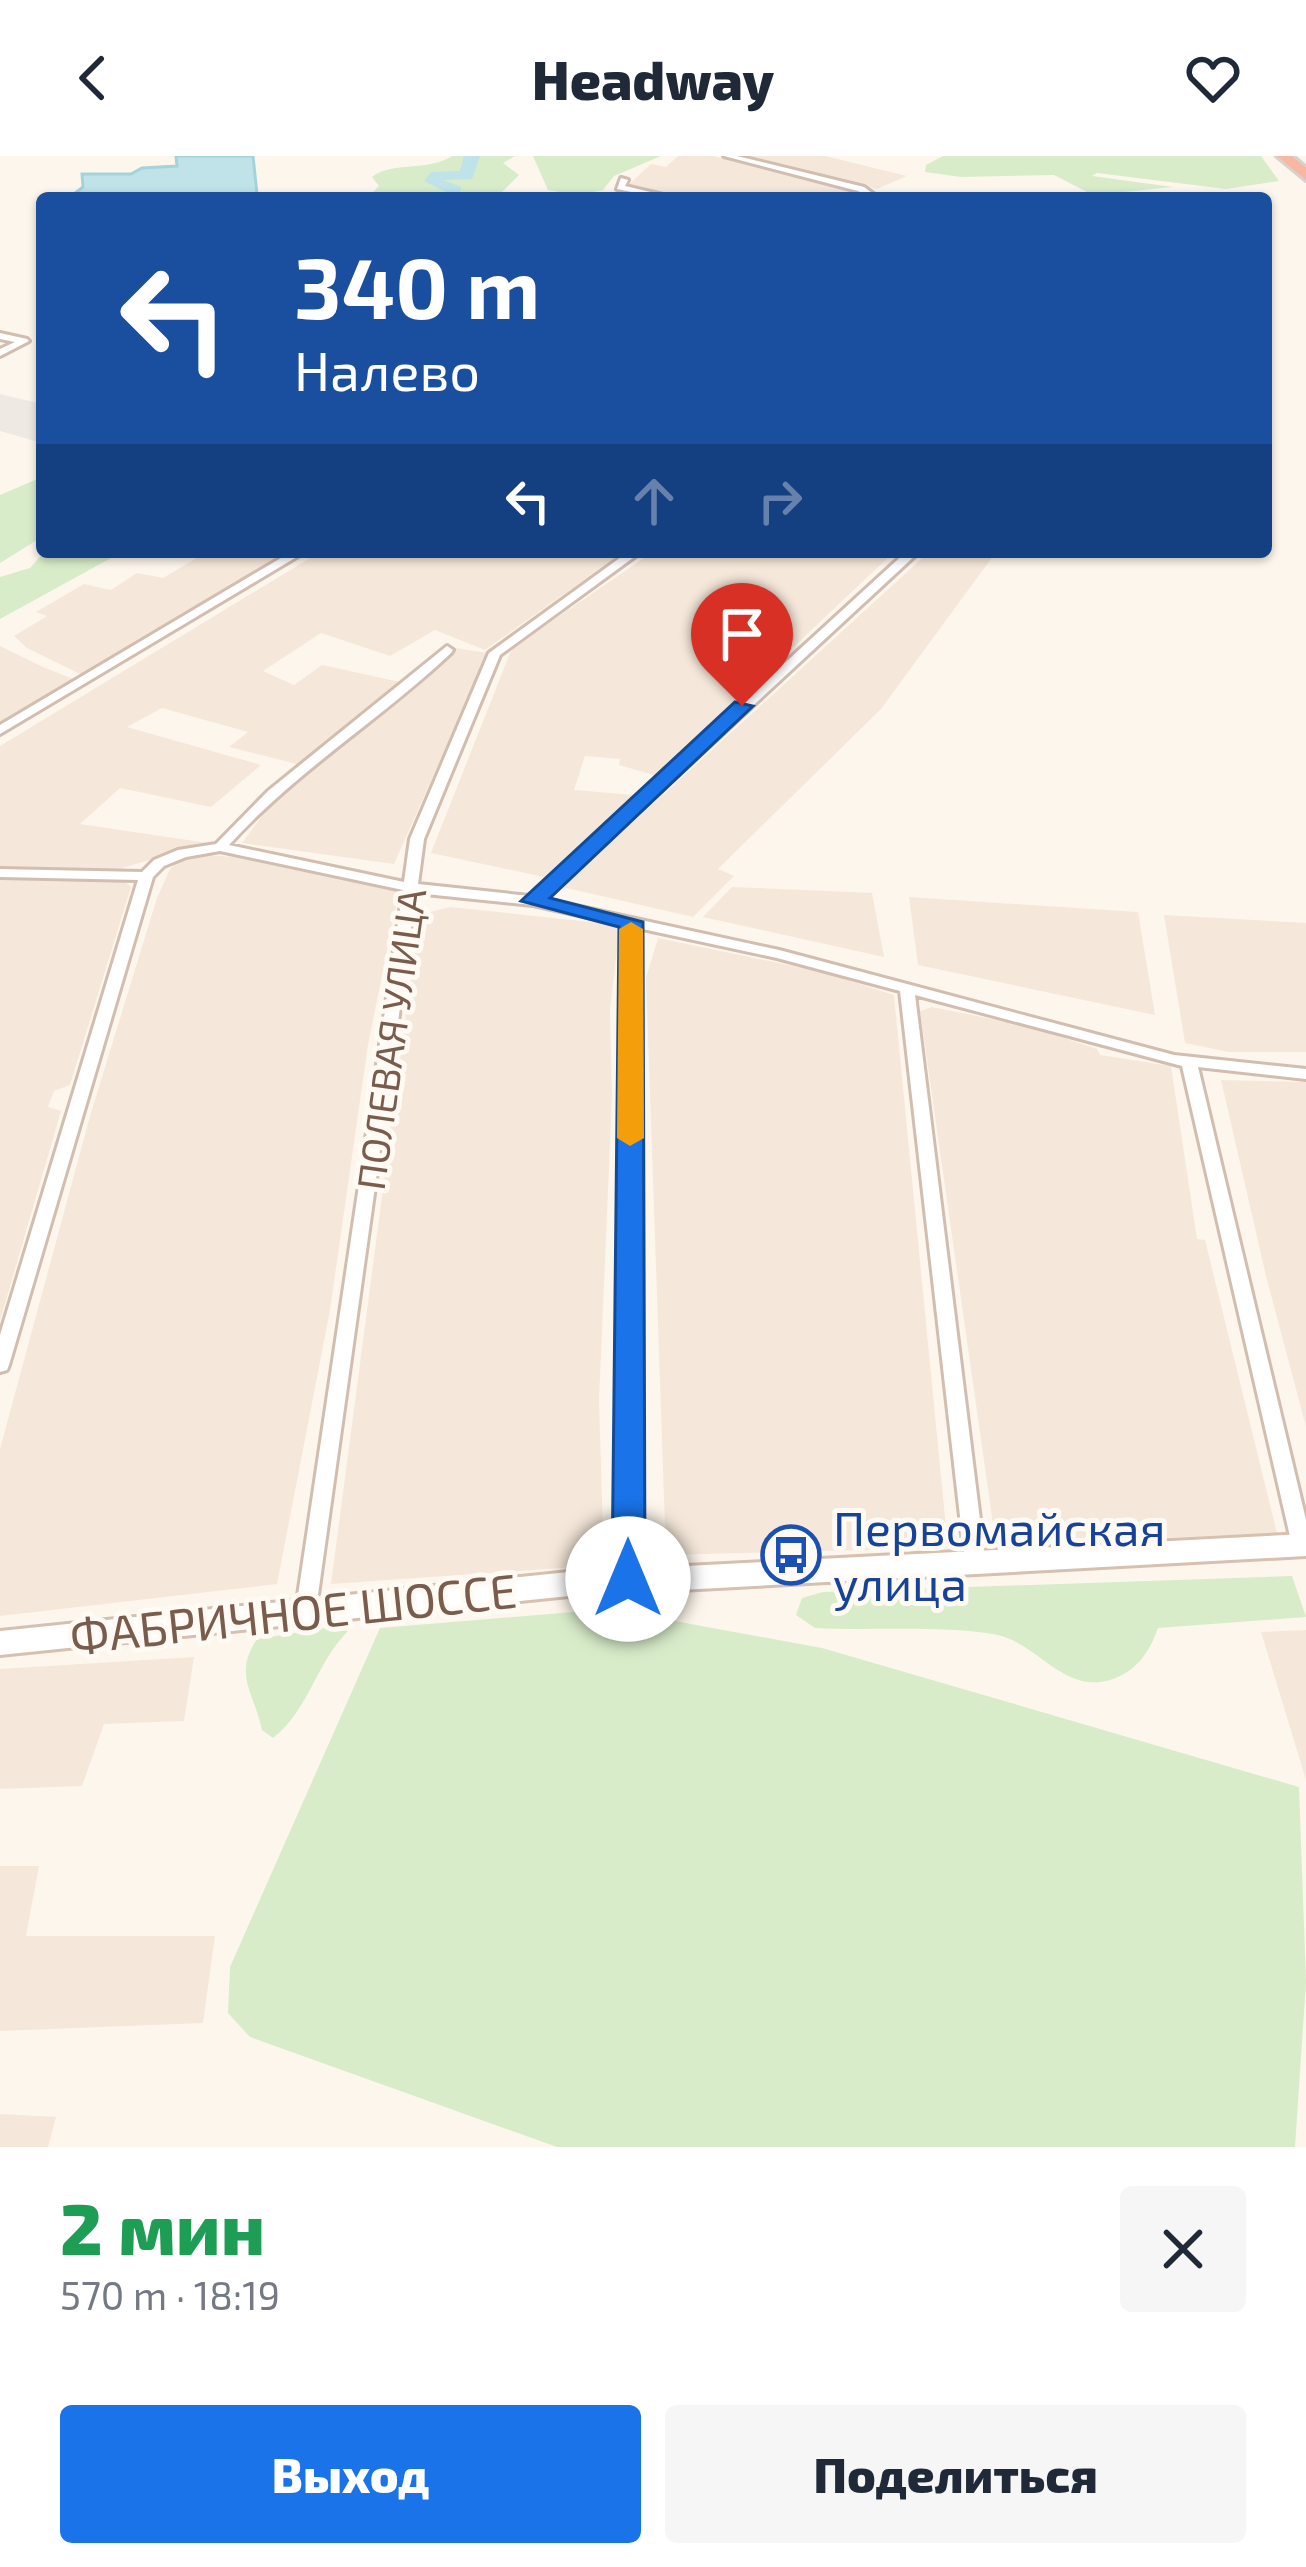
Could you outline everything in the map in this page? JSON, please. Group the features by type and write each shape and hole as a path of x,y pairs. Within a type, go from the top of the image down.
{"highway":[{"path":"1283,156 1306,176"},
{"path":"1296,156 1306,164"}],"main road":[{"name":"ФАБРИЧНОЕ ШОССЕ","path":"0,1642 628,1579 1304,1545"}],"street":[{"path":"728,156 866,192"},
{"path":"624,180 620,187 641,192"},
{"path":"0,336 23,340 0,353"},
{"path":"0,730 288,558"},
{"name":"ПОЛЕВАЯ УЛИЦА","path":"305,1609 414,888 417,839 495,653 627,558"},
{"path":"533,901 906,558"},
{"path":"220,847 259,804 418,680 447,650"},
{"path":"0,1365 146,876 159,862 183,853 220,847 414,888 533,901 779,954 1190,1064 1306,1074"},
{"path":"0,873 146,876"},
{"path":"628,1579 631,922"},
{"path":"907,990 975,1560"},
{"path":"1190,1064 1304,1545"}],"shaded area":[{"path":"678,156 713,156 858,192 654,192 626,187 651,164 666,167"},
{"path":"744,156 825,156 907,176 877,189"},
{"path":"0,394 36,403 36,441 0,431"},
{"path":"197,558 278,558 82,675 27,648 14,636 47,616 36,612 84,584 111,590 137,573 163,578"},
{"path":"310,558 615,558 485,650 435,630 390,656 321,633 263,671 294,685 322,665 405,683 305,766 229,747 248,732 162,708 127,727 261,765 211,807 120,788 80,824 208,843 112,871 0,869 0,746"},
{"path":"644,558 888,558 657,776 619,765 620,759 585,756 574,790 634,795 544,877 431,853 512,648"},
{"path":"922,558 992,558 881,709 718,869 734,876 693,917 562,887"},
{"path":"0,646 43,667 73,679 0,723"},
{"path":"455,648 488,653 394,864 242,843 270,805"},
{"path":"238,857 399,891 368,1045 330,1310 277,1584 0,1616 0,1449 90,1116 157,898 180,859"},
{"path":"0,876 124,881 131,887 70,1085 54,1091 48,1107 61,1111 0,1321"},
{"path":"732,887 872,893 884,957 703,917"},
{"path":"909,897 1138,912 1155,1015 918,965"},
{"path":"450,907 620,925 610,1010 612,1097 599,1400 604,1565 331,1584 419,915"},
{"path":"1164,915 1306,923 1306,1052 1229,1052 1185,1043"},
{"path":"658,938 822,972 894,995 948,1548 666,1555 646,978"},
{"path":"932,1007 1027,1026 1097,1049 1100,1055 1171,1066 1197,1239 1205,1240 1277,1533 996,1545 920,1011"},
{"path":"1221,1080 1306,1082 1306,1427 1266,1276"},
{"path":"1306,1630 1306,1780 1261,1632"},
{"path":"194,1657 184,1721 104,1724 82,1786 0,1789 0,1669"},
{"path":"0,1866 39,1866 26,1936 215,1936 203,2023 0,2031"},
{"path":"0,2114 56,2117 48,2147 0,2147"}],"green space":[{"path":"452,156 515,156 503,163 519,175 502,192 373,192 379,186 372,177 380,172"},
{"path":"533,156 661,156 614,176 603,190 548,190"},
{"path":"943,156 1261,156 1279,181 1226,189 1097,173 1092,176 1173,187 1087,192 1054,175 961,177 925,172 926,165"},
{"path":"36,480 36,541 0,563 0,495"},
{"path":"39,558 111,558 0,619 0,577 30,568"},
{"path":"1292,1576 1306,1617 1158,1628 1134,1667 1110,1680 1093,1682 1063,1673 1023,1646 993,1634 815,1628 796,1615 802,1598 823,1592"},
{"path":"609,1609 822,1648 1299,1787 1306,1982 1295,2147 557,2147 250,2037 228,2013 230,1967 380,1628"},
{"path":"331,1627 348,1631 295,1714 273,1738 262,1730 247,1684 250,1652 257,1639"}],"water":[{"path":"176,156 253,156 257,192 77,192 83,187 82,174 131,174 142,168 177,166"}],"waterway":[{"path":"454,192 432,181 437,175 466,176 472,156"}],"slow traffic":[{"path":"630,1138 631,929"}],"place":[{"name":"Первомайская улица","path":"791,1555"}],"route":[{"path":"628,1579 631,922 533,901 742,706"}]}
